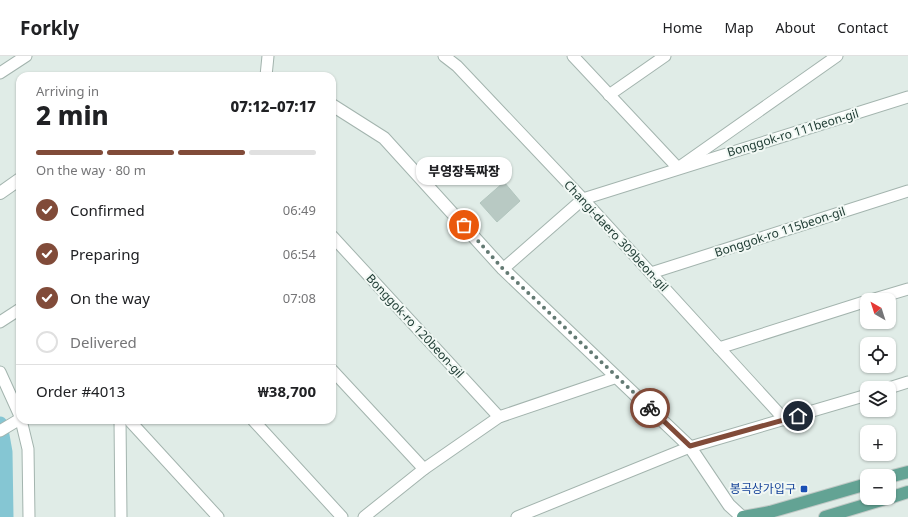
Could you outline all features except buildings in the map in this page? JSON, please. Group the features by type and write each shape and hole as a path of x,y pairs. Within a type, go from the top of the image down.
{"main road":[{"path":"896,475 908,472"},
{"path":"742,517 770,512 860,486"},
{"path":"896,496 908,492"},
{"path":"825,517 865,505"}],"street":[{"path":"0,73 26,56"},
{"path":"266,72 268,56"},
{"name":"Changi-daero 309beon-gil","path":"444,56 457,66 583,199 785,420"},
{"path":"573,56 678,168 837,56"},
{"path":"610,95 665,56"},
{"name":"Bonggok-ro 111beon-gil","path":"503,269 583,199 908,97"},
{"path":"336,108 384,138 503,269 690,446 729,505 742,517"},
{"path":"0,193 16,183"},
{"name":"Bonggok-ro 115beon-gil","path":"651,273 908,191"},
{"name":"Bonggok-ro 120beon-gil","path":"336,240 499,417"},
{"path":"893,293 908,288"},
{"path":"719,348 860,303"},
{"path":"0,322 16,311"},
{"path":"0,372 16,415"},
{"path":"336,374 424,469"},
{"path":"364,517 424,469 499,417 617,377"},
{"path":"896,386 908,382"},
{"path":"517,517 690,446 785,420 860,397"},
{"path":"0,431 16,421"},
{"path":"19,424 28,449 29,517"},
{"path":"120,424 121,517"},
{"path":"133,424 218,517"},
{"path":"257,424 342,517"}],"waterway":[{"path":"0,424 5,452 6,517"}],"way so far":[{"path":"464,225 503,269 650,408"}],"place":[{"name":"부영장독짜장","path":"464,225"},
{"name":"봉곡상가입구","path":"804,489"}],"route":[{"path":"650,408 690,446 798,416"}]}
